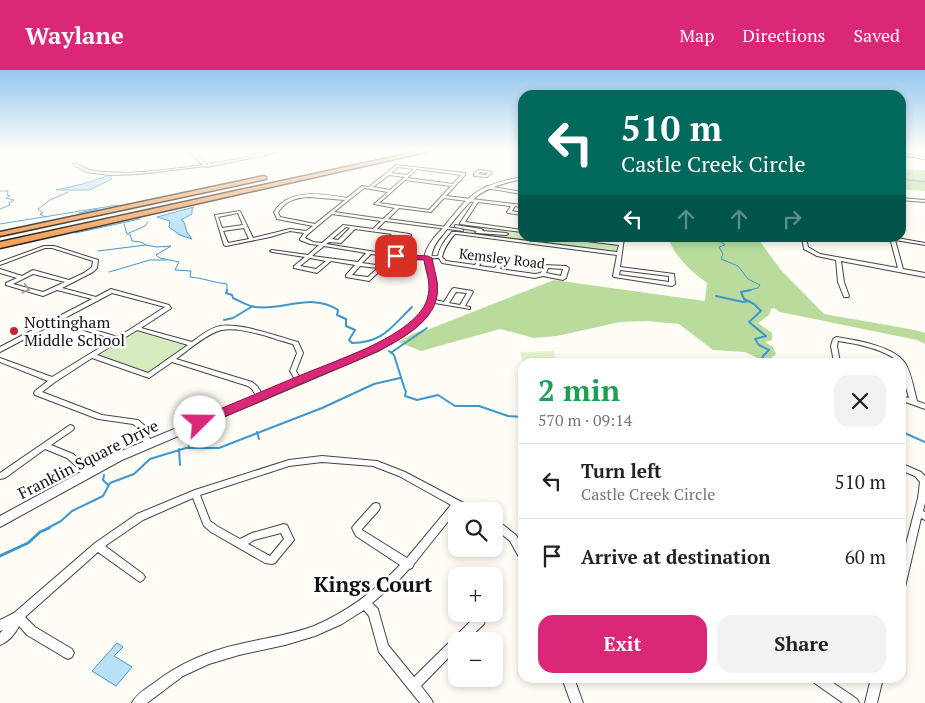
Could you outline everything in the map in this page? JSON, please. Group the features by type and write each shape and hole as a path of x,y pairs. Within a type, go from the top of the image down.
{"highway":[{"path":"0,237 258,180"},
{"path":"0,237 270,180"},
{"path":"0,237 277,180"},
{"path":"0,245 298,180"}],"street":[{"path":"370,188 381,180"},
{"path":"404,180 376,204 430,211 459,180"},
{"path":"417,180 454,185"},
{"path":"445,304 454,290 470,292 465,307 445,304 431,301 434,286 428,258 431,247 468,200 487,187 516,180"},
{"path":"487,187 518,192"},
{"path":"252,238 240,212 216,216 226,245 252,238 276,235 283,231 307,232 363,188 391,191"},
{"path":"316,225 278,218 276,212 288,202 301,197 323,196 349,199"},
{"path":"443,197 518,206"},
{"path":"906,199 925,201"},
{"path":"477,201 462,222 506,234"},
{"path":"514,205 509,212 518,213"},
{"path":"380,230 400,207"},
{"path":"333,212 518,236"},
{"path":"374,230 389,219"},
{"path":"221,230 246,226"},
{"path":"330,260 317,271 297,268 345,226 380,230 409,235 394,250 381,248 396,233"},
{"path":"328,240 339,242 354,227"},
{"name":"Kemsley Road","path":"307,232 302,236 303,240 322,245 370,252 440,258 444,262 535,276 543,274 563,278 566,268 546,266 543,274"},
{"path":"440,258 442,249 454,233 506,234 518,232"},
{"path":"906,241 925,244"},
{"path":"545,242 620,254"},
{"path":"564,246 566,242"},
{"path":"604,242 621,244 620,254 617,268 616,276 672,284 672,275 617,268"},
{"path":"804,242 804,246 808,250 819,255 925,275"},
{"path":"893,242 901,270"},
{"path":"0,264 44,247 52,247 95,258 92,270 70,282 43,294 8,284 35,272 70,282"},
{"path":"272,252 411,272"},
{"path":"370,252 348,276 370,279 380,269"},
{"path":"476,267 483,256 503,258 497,270"},
{"path":"838,259 841,282 846,296"},
{"path":"0,271 21,277"},
{"path":"57,288 95,298"},
{"path":"0,350 95,298 114,291 167,306 168,308 53,380 40,389 38,394 101,417 135,422 141,427 148,444"},
{"name":"Franklin Square Drive","path":"0,522 88,472 148,444 391,340 418,321 431,301"},
{"path":"56,320 118,339"},
{"path":"92,356 149,376 212,331 227,327 246,329 297,344 300,353 293,371 299,381"},
{"path":"136,328 193,344"},
{"path":"836,358 834,341 836,339 852,341 892,354 896,358"},
{"path":"0,360 53,380"},
{"path":"172,360 250,384 255,388 260,397"},
{"path":"906,375 914,402"},
{"path":"906,400 925,407"},
{"path":"2,476 70,428"},
{"path":"45,446 74,458 88,472"},
{"path":"0,626 18,617 98,546 140,518 196,493 283,465 322,460 362,462 386,467 453,502"},
{"path":"906,469 922,477 924,481 922,512 906,567"},
{"path":"196,493 207,523 214,529 240,544 268,560 272,560 288,543 289,536 284,528 252,537 240,544"},
{"path":"376,507 357,528 359,534 409,565"},
{"path":"138,703 167,680 195,664 234,652 288,640 335,622 365,603 392,582 409,565 448,515"},
{"path":"503,530 514,538 518,546"},
{"path":"98,546 140,578"},
{"path":"365,603 374,613 383,648 427,703"},
{"path":"0,640 12,629 18,617"},
{"path":"18,617 31,630 68,653"},
{"path":"467,632 478,622"},
{"path":"413,686 448,651"},
{"path":"570,683 577,703"},
{"path":"824,683 853,703"},
{"path":"870,703 876,683"}],"green space":[{"path":"906,180 925,180 925,191 906,189"},
{"path":"456,224 518,232 518,240 449,231"},
{"path":"536,242 593,242 617,245 616,252"},
{"path":"670,242 761,242 781,270 824,314 915,330 925,333 925,344 917,340 780,312 774,308 771,309 769,315 758,323 772,333 772,340 765,342 773,347 776,354 771,358 758,358 745,352 713,350 679,324 647,321 620,322 557,336 534,338 500,329 421,351 398,342 417,332 427,330 554,280 705,301 707,283 684,263"},
{"path":"136,331 186,346 149,372 99,356"},
{"path":"554,351 556,358 522,358 520,352"}],"water":[{"path":"96,180 111,180 89,190 56,190"},
{"path":"194,207 192,214 181,220 184,222 187,232 192,239 180,235 169,227 170,221 157,217"},
{"path":"117,643 123,647 114,656 132,667 116,686 92,671"}],"waterway":[{"path":"906,180 925,182"},
{"path":"0,191 8,191 7,195 10,196 6,198 14,200 9,203 10,205 0,209"},
{"path":"45,217 40,214 43,213 38,209 50,200 68,192"},
{"path":"45,217 118,205"},
{"path":"79,213 98,209"},
{"path":"0,224 45,217"},
{"path":"75,233 140,219"},
{"path":"129,233 145,226 148,222"},
{"path":"124,224 127,234 130,234 132,241 141,242 146,245"},
{"path":"721,242 725,245 719,247 723,254 721,259 738,266 748,279 760,285 758,288 745,291"},
{"path":"98,251 146,245"},
{"path":"146,245 157,247 171,246 156,255 160,258 179,262 175,270 191,271 190,277 227,284 227,290"},
{"path":"109,272 150,260 167,260"},
{"path":"227,290 226,293 232,295 233,298 252,306"},
{"path":"748,301 744,299 741,292 751,290"},
{"path":"716,296 743,302 748,301"},
{"path":"748,301 761,311 749,322 766,336 755,339 759,345 769,350 763,356"},
{"path":"252,306 266,308 308,302 328,305 338,310 337,315 346,319 346,326 355,330 349,340 352,343 379,337 412,307"},
{"path":"224,320 233,318 252,306"},
{"path":"392,352 427,328"},
{"path":"389,351 394,355 405,390"},
{"path":"257,433 322,408 374,384 400,378"},
{"path":"406,391 405,396 417,400 438,395 455,406 479,406 508,416 518,417"},
{"path":"189,448 219,448 257,433"},
{"path":"257,433 259,439"},
{"path":"906,434 925,442"},
{"path":"188,438 189,448"},
{"path":"179,450 189,448"},
{"path":"46,529 61,521 72,511 103,496 110,483 134,474 150,459 179,450"},
{"path":"179,450 180,465"},
{"path":"104,475 103,480 108,485"},
{"path":"0,556 28,543 40,532 49,528"}],"place":[{"name":"Nottingham Middle School","path":"14,331"}],"district":[{"name":"Kings Court","path":"373,584"}],"route":[{"path":"200,422 375,349 404,332 418,321 427,310 434,292 428,258 396,256"}]}
